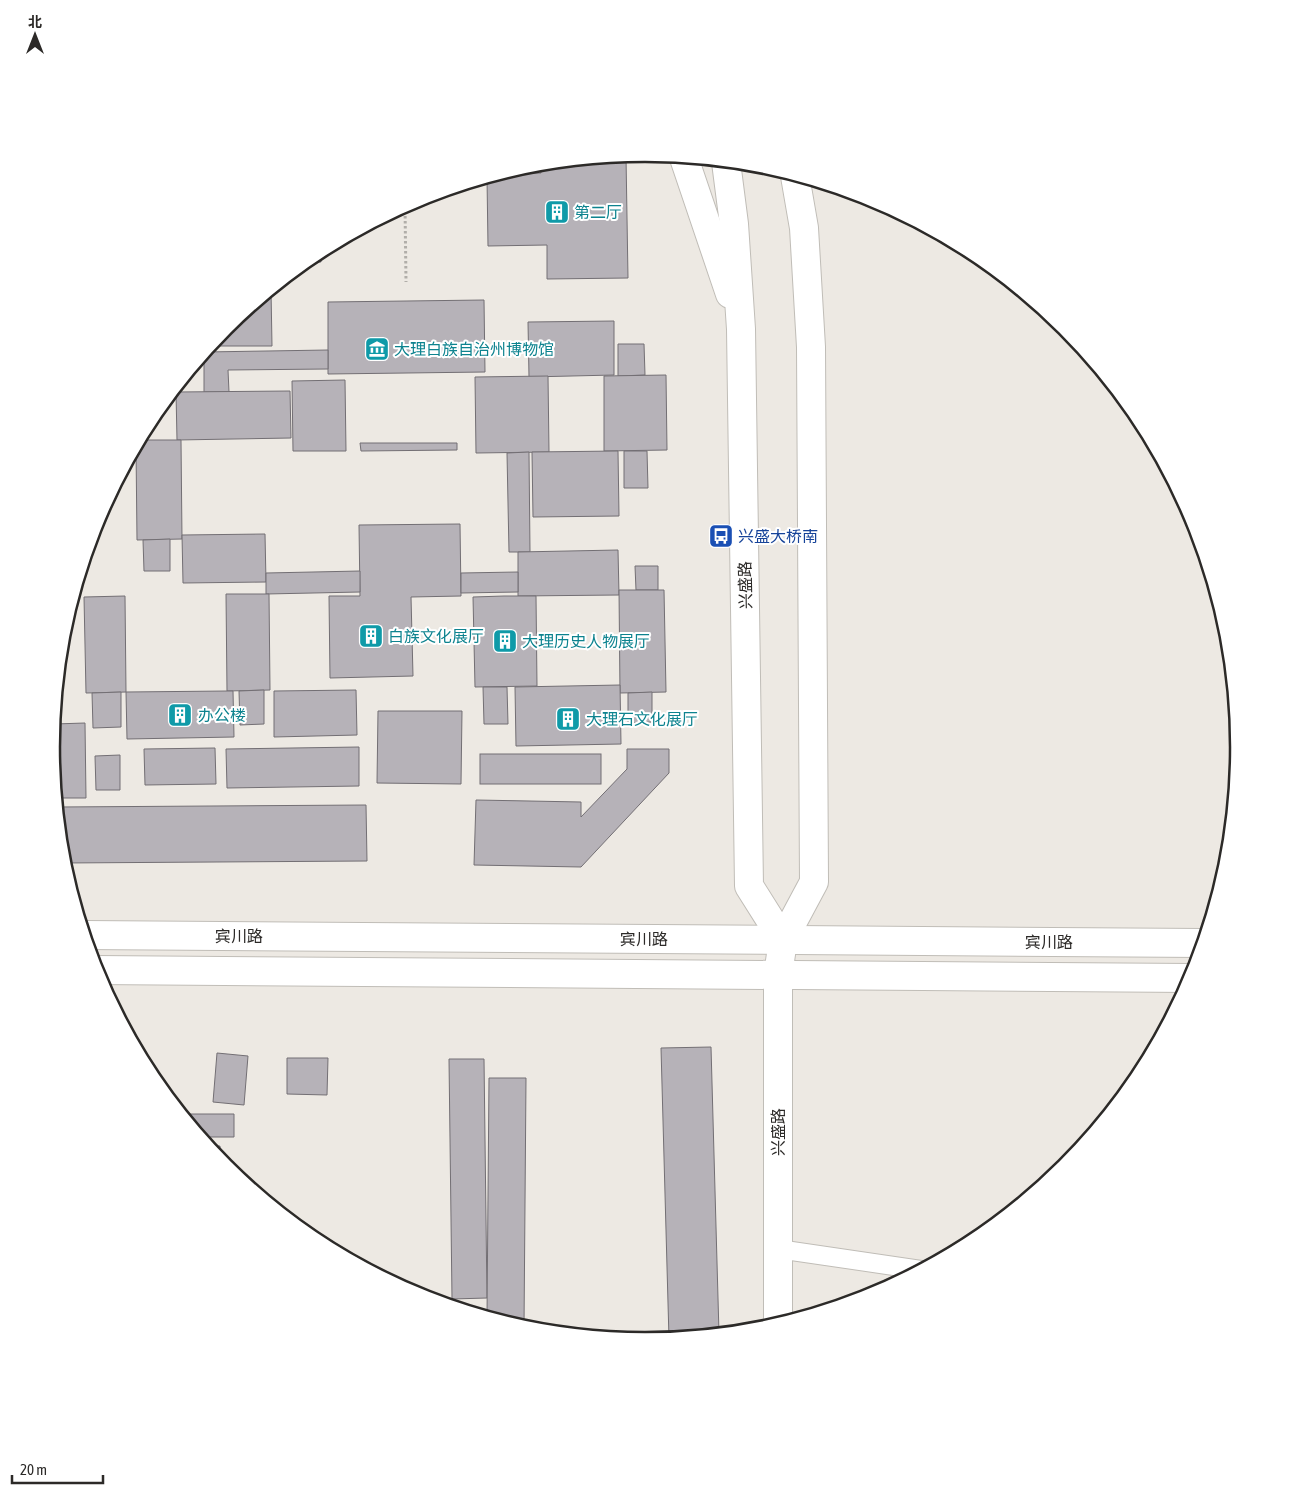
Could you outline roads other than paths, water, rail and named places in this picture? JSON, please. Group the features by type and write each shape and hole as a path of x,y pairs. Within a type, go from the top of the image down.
{"street":[{"path":"686,164 741,330"},
{"name":"兴盛路","path":"727,169 734,224 741,330 749,886 783,940"},
{"name":"兴盛路","path":"778,1317 778,975 783,940 814,882 811,347 804,228 796,182"},
{"path":"804,228 808,186"},
{"name":"宾川路","path":"91,935 1196,944"},
{"path":"105,970 1182,978"}],"lane":[{"path":"778,1249 910,1268"}],"place":[{"name":"第二厅","path":"557,212"},
{"name":"大理白族自治州博物馆","path":"377,349"},
{"name":"兴盛大桥南","path":"721,536"},
{"name":"白族文化展厅","path":"371,636"},
{"name":"大理历史人物展厅","path":"505,641"},
{"name":"办公楼","path":"180,715"},
{"name":"大理石文化展厅","path":"568,719"}]}
